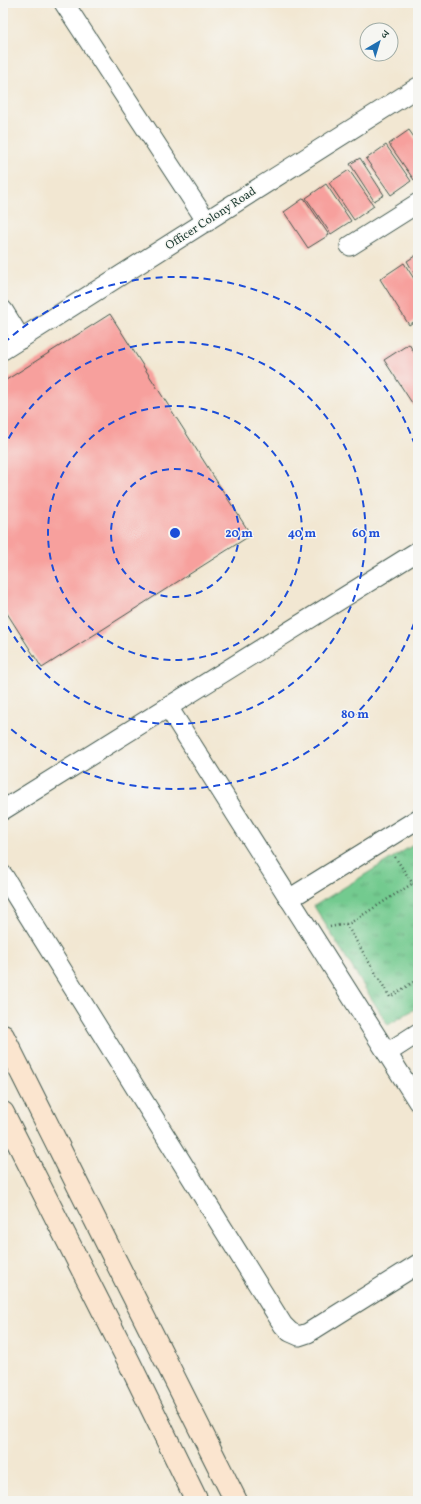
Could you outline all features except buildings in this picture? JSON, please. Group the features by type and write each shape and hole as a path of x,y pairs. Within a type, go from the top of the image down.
{"main road":[{"path":"3,1036 236,1501"},
{"path":"3,1114 129,1362 197,1501"}],"street":[{"path":"64,3 207,222"},
{"name":"Officer Colony Road","path":"3,350 418,87"},
{"path":"350,246 418,203"},
{"path":"3,310 21,339"},
{"path":"3,810 418,551"},
{"path":"168,707 418,1102"},
{"path":"289,899 418,819"},
{"path":"3,875 283,1325 290,1332 299,1336 308,1333 418,1264"},
{"path":"387,1053 418,1033"}],"path":[{"path":"384,840 413,884"},
{"path":"418,880 350,923 346,924 390,997 418,979"}],"green space":[{"path":"418,842 418,1007 388,1025 314,906"}]}
